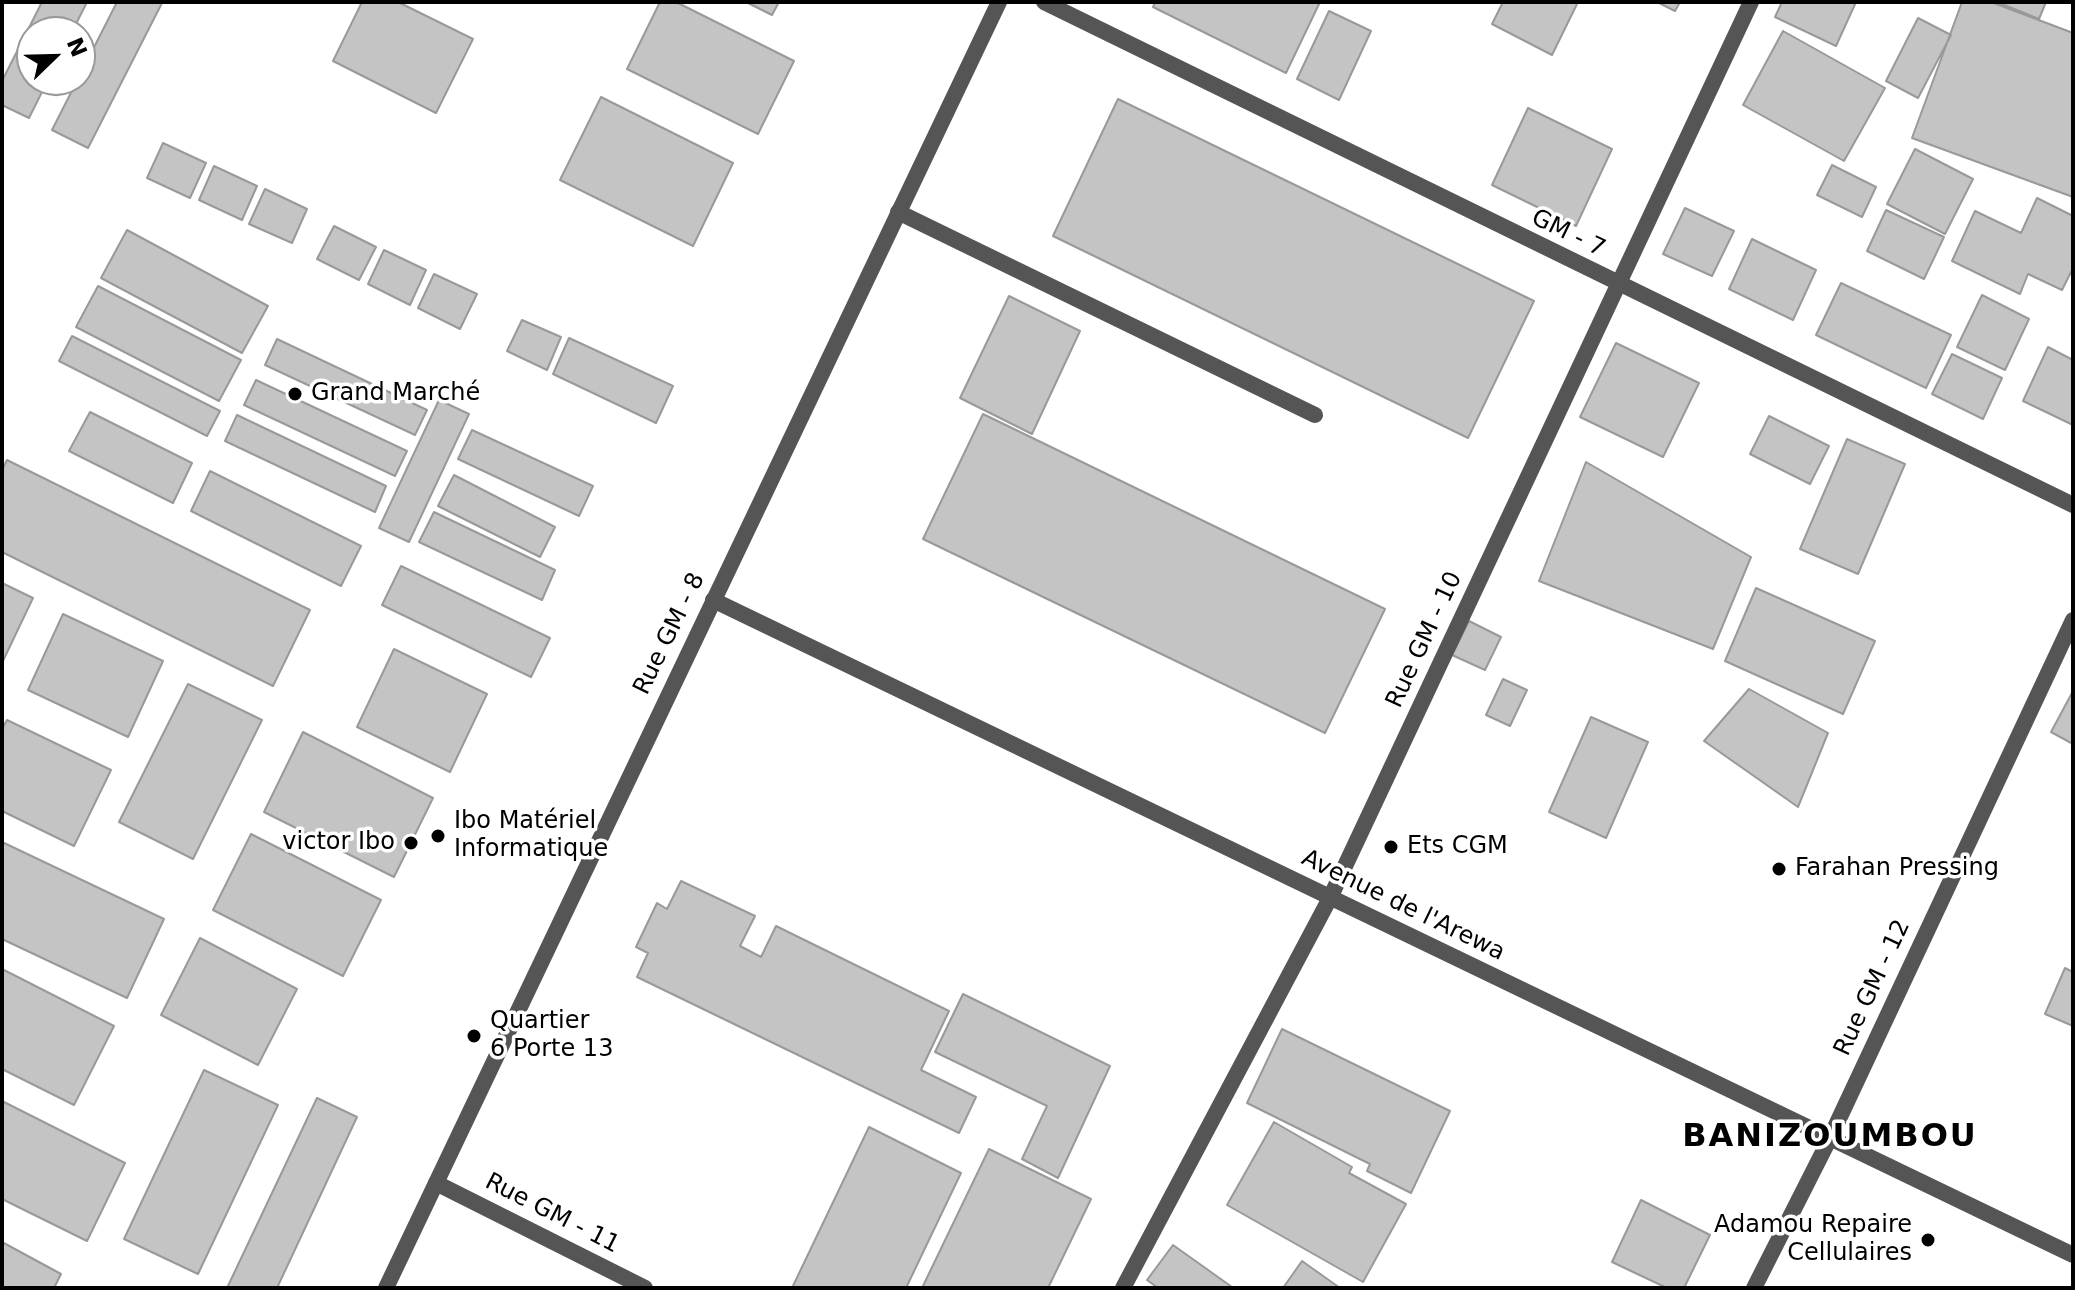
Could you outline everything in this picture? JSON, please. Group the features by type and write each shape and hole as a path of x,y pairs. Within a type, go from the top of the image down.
{"street":[{"name":"Rue GM - 8","path":"386,1288 999,2"},
{"name":"GM - 7","path":"1044,2 2073,505"},
{"name":"Rue GM - 10","path":"1123,1288 1330,898 1751,2"},
{"path":"898,212 1315,415"},
{"name":"Avenue de l'Arewa","path":"713,600 2073,1255"},
{"name":"Rue GM - 12","path":"1754,1288 1830,1138 2073,620"},
{"name":"Rue GM - 11","path":"436,1183 645,1288"}],"building":[{"path":"42,2 87,2 80,16 35,16"},
{"path":"117,2 162,3 88,148 52,130 69,96 96,96 96,43"},
{"path":"362,2 398,2 473,39 436,113 333,61"},
{"path":"660,2 676,2 794,61 758,134 627,69"},
{"path":"746,2 779,2 772,15"},
{"path":"1155,2 1320,2 1286,73 1153,7"},
{"path":"1503,2 1578,2 1552,55 1492,24"},
{"path":"1657,2 1680,2 1675,11"},
{"path":"1782,2 1856,2 1836,46 1775,17"},
{"path":"1962,2 1991,2 2073,33 2073,197 1912,138"},
{"path":"1997,2 2046,2 2039,19"},
{"path":"1329,11 1371,31 1339,100 1297,79"},
{"path":"1918,18 1951,35 1918,98 1886,81"},
{"path":"1783,31 1885,88 1844,161 1743,105"},
{"path":"16,53 16,96 40,96 29,118 2,105 2,81"},
{"path":"601,97 733,163 693,246 560,180"},
{"path":"1118,99 1534,301 1468,438 1053,236"},
{"path":"1528,108 1612,149 1576,226 1492,185"},
{"path":"163,143 206,163 190,198 147,178"},
{"path":"1915,149 1973,179 1945,234 1887,204"},
{"path":"1832,165 1876,187 1862,217 1817,195"},
{"path":"214,166 257,186 242,220 199,200"},
{"path":"265,189 307,209 292,243 249,224"},
{"path":"2037,198 2073,216 2073,268 2062,290 2028,274 2020,294 1952,261 1975,211 2021,233"},
{"path":"1685,208 1734,231 1712,276 1663,254"},
{"path":"1886,210 1944,237 1924,279 1867,251"},
{"path":"334,226 376,247 359,280 317,259"},
{"path":"127,230 268,306 242,353 101,278"},
{"path":"1752,239 1816,270 1793,320 1729,289"},
{"path":"384,250 426,270 410,305 368,284"},
{"path":"434,274 477,294 460,329 418,308"},
{"path":"1841,283 1951,335 1926,388 1816,335"},
{"path":"98,286 241,360 219,401 76,327"},
{"path":"1982,295 2029,319 2005,370 1957,347"},
{"path":"1009,296 1080,331 1032,434 960,398"},
{"path":"522,320 561,337 547,370 507,351"},
{"path":"72,336 220,411 207,436 59,361"},
{"path":"569,338 673,386 656,423 553,374"},
{"path":"277,339 427,410 415,435 265,365"},
{"path":"1616,343 1699,383 1663,457 1580,417"},
{"path":"2048,347 2073,360 2073,425 2023,401"},
{"path":"1952,354 2002,378 1983,419 1932,394"},
{"path":"256,380 407,451 395,476 244,405"},
{"path":"439,400 469,414 409,542 379,528"},
{"path":"90,412 192,463 173,503 69,451"},
{"path":"983,414 1385,609 1325,733 923,539"},
{"path":"237,415 386,486 375,512 225,441"},
{"path":"1769,416 1829,446 1810,484 1750,454"},
{"path":"472,430 593,486 579,516 458,459"},
{"path":"1847,439 1905,464 1858,574 1800,549"},
{"path":"7,460 310,610 273,686 2,552 2,470"},
{"path":"1586,462 1751,557 1713,649 1539,581"},
{"path":"210,471 361,546 341,586 191,511"},
{"path":"454,475 555,527 540,557 438,506"},
{"path":"434,512 555,570 542,600 419,542"},
{"path":"401,566 550,638 531,677 382,605"},
{"path":"2,583 33,598 2,663"},
{"path":"1756,588 1875,641 1843,714 1725,661"},
{"path":"63,614 163,661 128,737 28,690"},
{"path":"1469,621 1501,637 1485,670 1452,655"},
{"path":"394,649 487,694 450,772 357,727"},
{"path":"1503,679 1527,690 1510,726 1486,715"},
{"path":"188,684 262,720 193,859 119,822"},
{"path":"1749,689 1828,733 1798,807 1704,741"},
{"path":"2073,691 2073,744 2051,732"},
{"path":"1591,717 1648,742 1606,838 1549,812"},
{"path":"7,720 111,770 74,846 2,811 2,729"},
{"path":"303,732 433,798 394,877 264,812"},
{"path":"251,834 381,900 343,976 213,910"},
{"path":"2,842 164,919 127,998 2,939"},
{"path":"681,881 755,916 740,946 761,957 776,926 949,1011 921,1070 976,1097 959,1133 637,977 648,953 636,947 657,903 667,909"},
{"path":"200,938 297,989 258,1065 161,1015"},
{"path":"2065,968 2073,972 2073,1026 2045,1014"},
{"path":"2,969 114,1026 74,1105 2,1069"},
{"path":"963,994 1110,1066 1058,1178 1022,1159 1047,1106 935,1052"},
{"path":"1282,1029 1450,1111 1411,1193 1367,1171 1370,1164 1247,1103"},
{"path":"204,1070 278,1105 198,1274 124,1239"},
{"path":"317,1098 357,1117 277,1288 227,1288"},
{"path":"2,1101 125,1163 87,1241 2,1199"},
{"path":"1274,1122 1352,1167 1349,1173 1406,1204 1363,1282 1227,1205"},
{"path":"869,1127 961,1173 906,1288 792,1288"},
{"path":"989,1149 1091,1199 1048,1288 922,1288"},
{"path":"1641,1200 1710,1235 1684,1288 1667,1288 1612,1262"},
{"path":"2,1242 61,1274 54,1288 2,1288"},
{"path":"1173,1245 1232,1287 1158,1288 1147,1280"},
{"path":"1302,1261 1340,1288 1283,1288"}],"place":[{"name":"Grand Marché","path":"295,394"},
{"name":"Ibo Matériel Informatique","path":"438,836"},
{"name":"victor Ibo","path":"411,843"},
{"name":"Ets CGM","path":"1391,847"},
{"name":"Farahan Pressing","path":"1779,869"},
{"name":"Quartier 6 Porte 13","path":"474,1036"},
{"name":"Adamou Repaire Cellulaires","path":"1928,1240"}],"district":[{"name":"BANIZOUMBOU","path":"1830,1138"}]}
